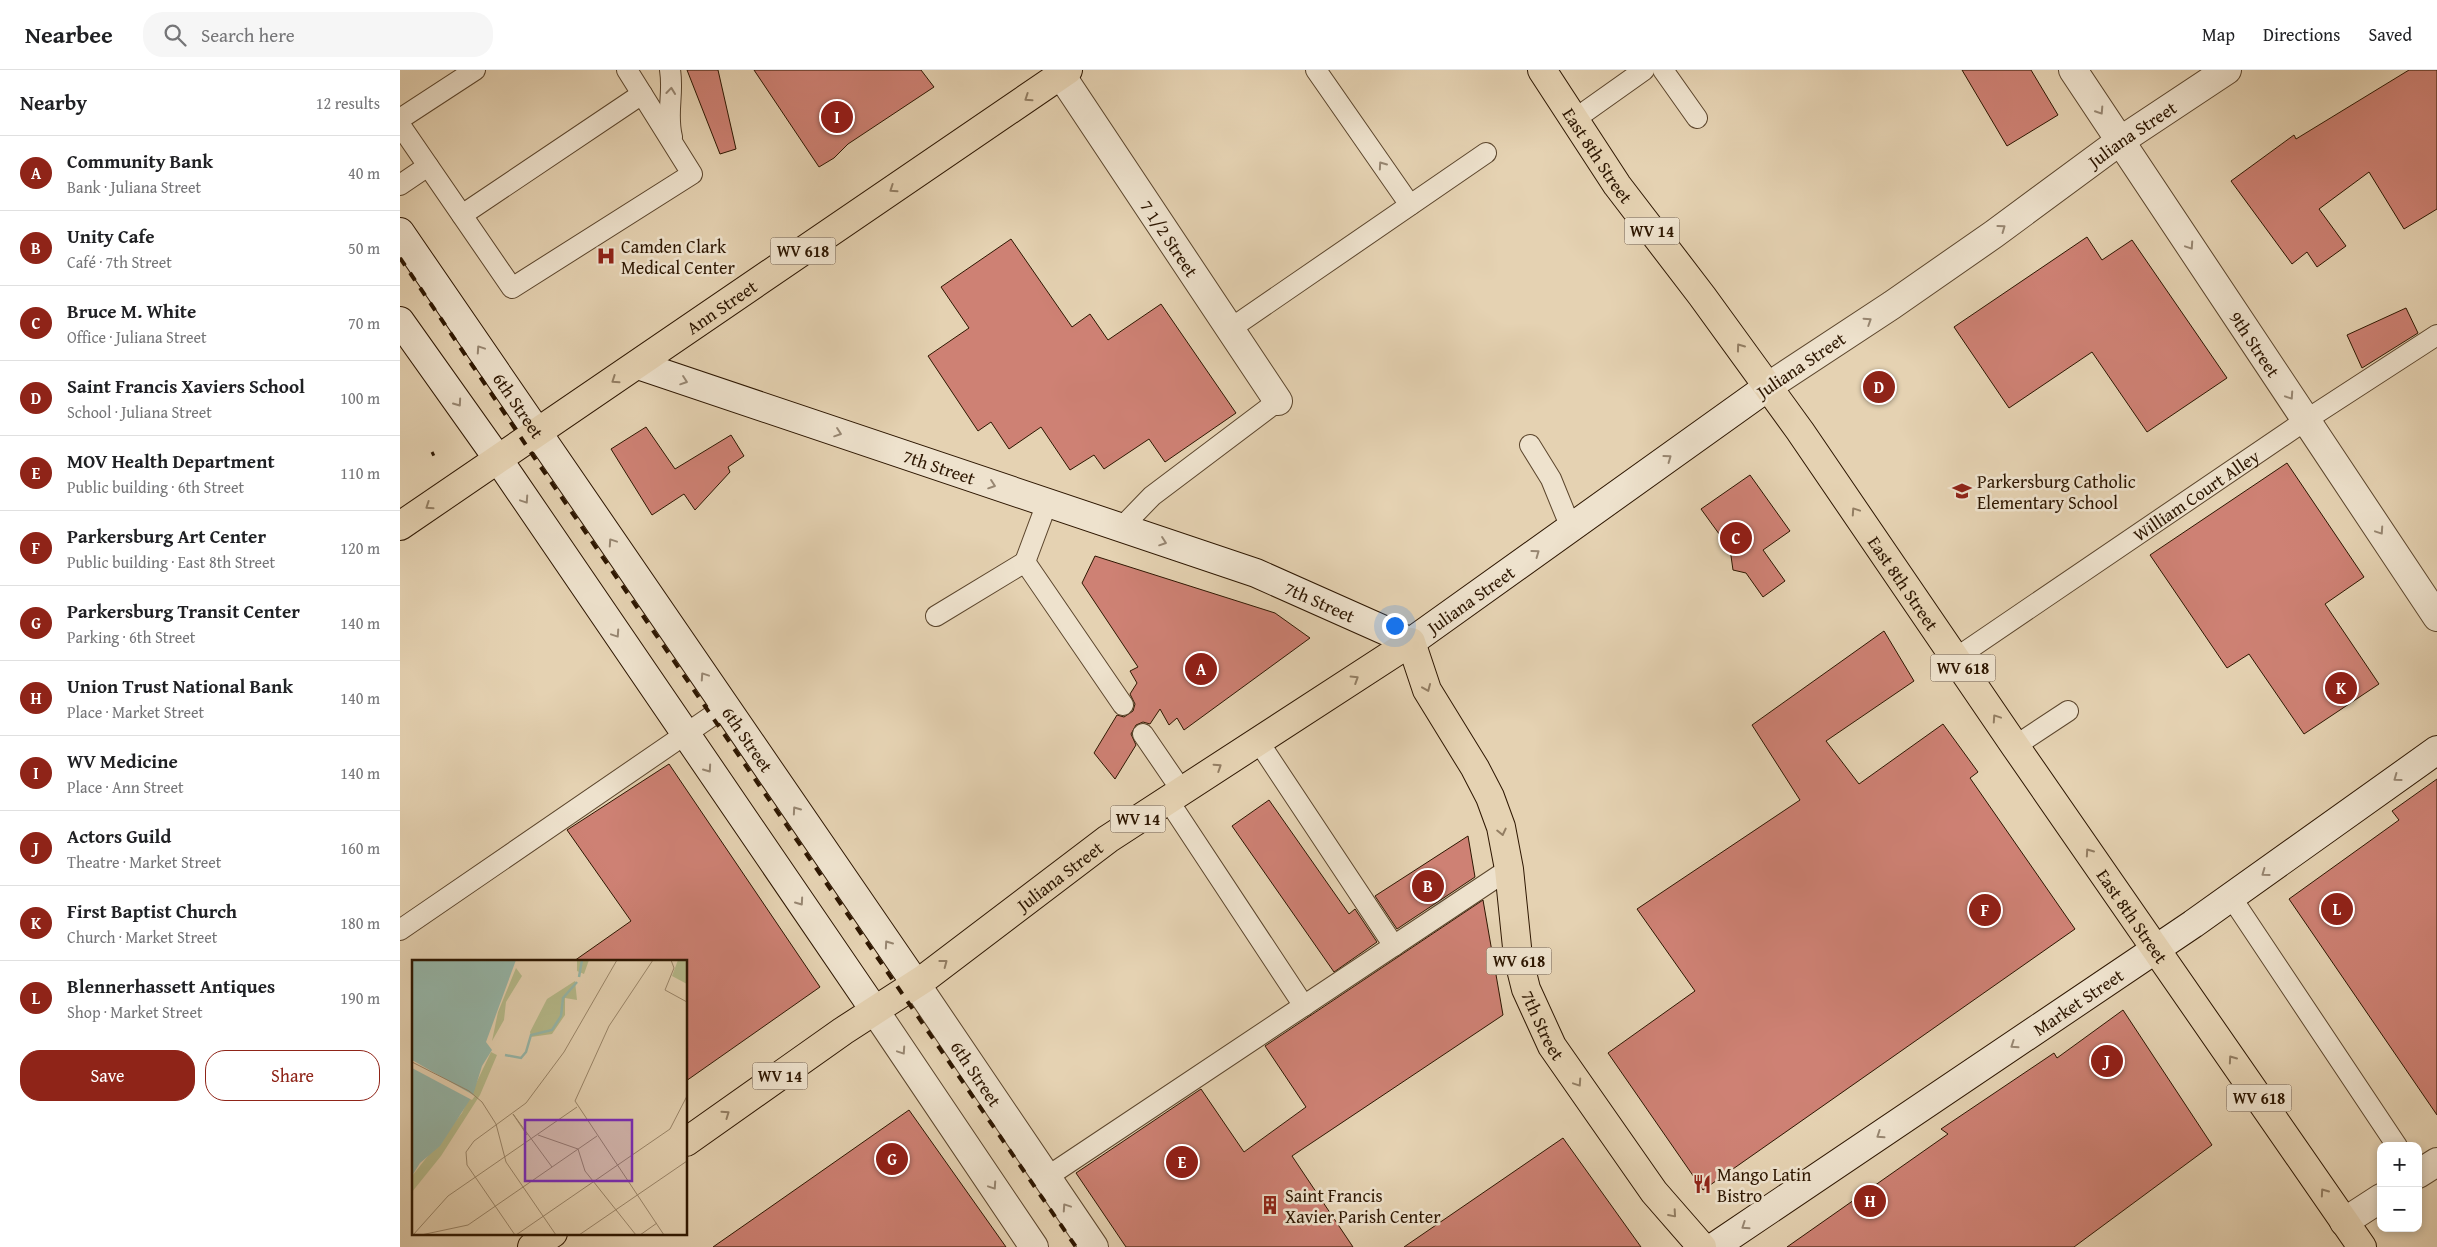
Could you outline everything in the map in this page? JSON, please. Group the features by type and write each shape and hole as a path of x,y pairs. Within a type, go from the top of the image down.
{"main road":[{"name":"East 8th Street","path":"1542,70 1617,185 1769,386 2015,746 2362,1247"},
{"name":"Ann Street","path":"400,526 1064,72"},
{"name":"Juliana Street","path":"688,1141 916,984 1108,839 1411,642"},
{"name":"7th Street","path":"1411,642 1427,690 1475,768 1490,797 1501,827 1509,870 1514,928 1520,965 1526,989 1552,1046 1654,1192 1702,1247"},
{"path":"532,1247 552,1234"}],"street":[{"name":"9th Street","path":"2073,70 2437,617"},
{"name":"Juliana Street","path":"1411,642 1769,386 1994,234 2120,142 2227,70"},
{"name":"7 1/2 Street","path":"1064,72 1278,402"},
{"name":"6th Street","path":"400,232 724,707 916,984 1094,1247"},
{"path":"400,321 498,459 1034,1247"},
{"name":"7th Street","path":"638,365 1256,573 1411,642"},
{"name":"Market Street","path":"1714,1247 2231,898 2437,750"},
{"path":"2422,1171 2437,1162"},
{"path":"2344,1222 2377,1201"}],"lane":[{"path":"400,119 475,70"},
{"path":"400,125 512,288 692,174 627,70"},
{"path":"670,70 672,85 669,124 675,146"},
{"path":"1316,70 1410,205"},
{"path":"1575,119 1644,70"},
{"path":"1663,70 1697,118"},
{"path":"462,214 642,94"},
{"path":"1230,329 1486,153"},
{"path":"400,185 428,166"},
{"name":"William Court Alley","path":"1956,658 2306,420 2437,335"},
{"path":"1122,528 1152,496 1278,402"},
{"path":"1530,445 1551,479 1571,528"},
{"path":"936,616 1025,562 1046,503"},
{"path":"1025,562 1123,705"},
{"path":"400,930 724,707"},
{"path":"2015,746 2068,711"},
{"path":"1143,734 1175,796 1304,1006"},
{"path":"1258,742 1394,946"},
{"path":"1046,1177 1509,870"},
{"path":"2231,898 2394,1142"}],"building":[{"path":"687,70 718,70 736,149 720,154"},
{"path":"754,70 921,70 934,87 848,144 834,158 819,167"},
{"path":"1962,70 2031,70 2058,115 2007,146"},
{"path":"2409,70 2437,70 2437,209 2404,229 2369,172 2319,209 2346,246 2317,267 2307,252 2292,264 2231,181 2294,135 2296,139"},
{"path":"2087,237 2102,260 2132,240 2227,378 2147,432 2092,352 2009,408 1954,327"},
{"path":"1011,239 1072,327 1090,314 1108,340 1161,304 1236,413 1165,462 1149,439 1104,469 1094,455 1070,470 1041,427 1009,449 991,422 978,431 928,356 969,328 941,287"},
{"path":"2406,308 2418,333 2362,368 2347,335"},
{"path":"646,427 675,469 731,435 744,456 728,467 730,472 695,510 684,494 652,515 611,449"},
{"path":"2287,463 2364,577 2325,604 2379,684 2304,734 2249,654 2227,668 2150,555"},
{"path":"1750,475 1790,531 1763,550 1785,581 1763,597 1746,573 1733,570 1730,549 1701,509"},
{"path":"1095,556 1275,613 1310,638 1184,730 1177,718 1169,725 1160,709 1150,724 1143,722 1136,725 1131,734 1136,745 1115,779 1094,753 1117,715 1124,717 1133,711 1135,704 1130,694 1137,683 1130,671 1138,667 1082,583"},
{"path":"1884,631 1914,681 1826,741 1859,784 1943,724 1978,772 1970,778 2075,929 1703,1190 1608,1053 1695,991 1637,909 1800,800 1752,725"},
{"path":"669,764 820,987 688,1080 688,960 575,960 631,921 567,830"},
{"path":"2437,779 2437,1115 2289,899 2399,820 2392,811"},
{"path":"1269,800 1349,914 1355,909 1377,942 1334,972 1232,826"},
{"path":"1468,836 1475,877 1397,929 1375,896"},
{"path":"1483,900 1503,1015 1292,1156 1353,1247 1126,1247 1076,1173 1201,1089 1244,1152 1306,1107 1265,1046"},
{"path":"2123,1010 2212,1145 2074,1247 1787,1247 1948,1134 1941,1129 2054,1053 2057,1058"},
{"path":"909,1110 1006,1247 713,1247 769,1208"},
{"path":"1563,1138 1641,1247 1404,1247"}],"railway":[{"path":"400,258 536,460 1076,1247"}],"place":[{"name":"WV Medicine","path":"837,117"},
{"name":"Camden Clark Medical Center","path":"606,256"},
{"name":"Saint Francis Xaviers School","path":"1879,387"},
{"name":"Parkersburg Catholic Elementary School","path":"1962,491"},
{"name":"Bruce M. White","path":"1736,538"},
{"name":"Community Bank","path":"1201,669"},
{"name":"First Baptist Church","path":"2341,688"},
{"name":"Unity Cafe","path":"1428,886"},
{"name":"Blennerhassett Antiques","path":"2337,909"},
{"name":"Parkersburg Art Center","path":"1985,910"},
{"name":"Actors Guild","path":"2107,1061"},
{"name":"Parkersburg Transit Center","path":"892,1159"},
{"name":"MOV Health Department","path":"1182,1162"},
{"name":"Mango Latin Bistro","path":"1702,1184"},
{"name":"Union Trust National Bank","path":"1870,1201"},
{"name":"Saint Francis Xavier Parish Center","path":"1270,1205"}]}
